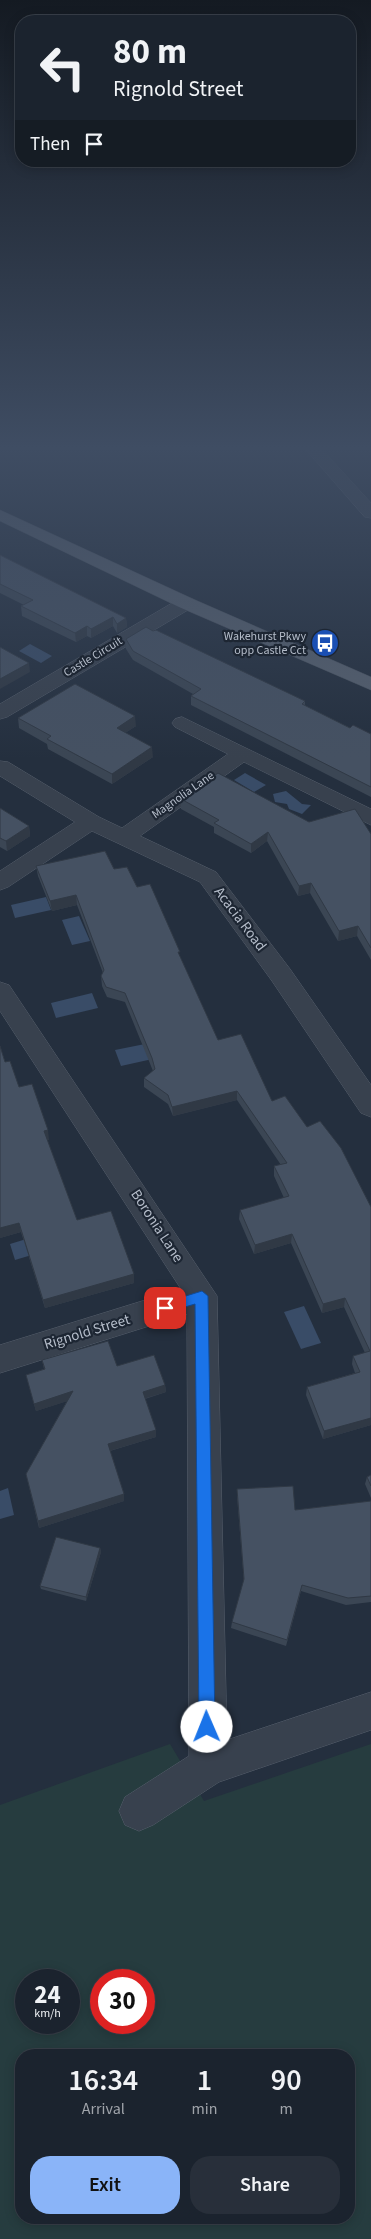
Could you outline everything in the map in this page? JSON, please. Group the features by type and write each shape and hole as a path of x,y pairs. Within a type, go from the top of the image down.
{"main road":[{"path":"76,550 186,602 371,684"}],"street":[{"name":"Castle Circuit","path":"0,713 186,602"},
{"path":"182,723 371,818"},
{"name":"Magnolia Lane","path":"124,837 242,754"},
{"name":"Acacia Road","path":"0,767 91,822 208,876 281,975 371,1106"},
{"path":"0,882 91,822"},
{"name":"Boronia Lane","path":"0,991 202,1296"},
{"path":"202,1296 208,1766"},
{"name":"Rignold Street","path":"0,1359 202,1296"},
{"path":"139,1811 208,1766 371,1711"}],"green space":[{"path":"170,1744 204,1801 371,1744 371,2239 0,2239 0,1805"}],"water":[{"path":"30,644 52,656 41,663 19,651"},
{"path":"245,773 266,785 254,792 234,780"},
{"path":"286,791 302,804 311,805 302,814 289,809 287,804 275,802 273,794"},
{"path":"46,897 51,910 15,918 11,905"},
{"path":"79,916 90,941 72,945 62,920"},
{"path":"92,993 98,1008 56,1018 51,1003"},
{"path":"160,1041 166,1056 121,1066 115,1050"},
{"path":"59,1229 65,1245 15,1260 10,1244"},
{"path":"304,1306 321,1343 301,1349 284,1312"},
{"path":"8,1488 14,1515 0,1519 0,1491"}],"building":[{"path":"0,555 126,618 117,624 113,617 91,629 87,626 75,633 21,606 33,600 0,584"},
{"path":"146,627 305,701 302,704 350,728 353,725 371,734 371,787 191,696 201,689 133,651 126,639"},
{"path":"0,647 29,663 0,679"},
{"path":"75,684 135,716 117,728 152,747 112,774 47,739 51,736 18,718"},
{"path":"218,773 309,822 355,809 371,834 371,948 358,926 339,931 311,883 299,886 268,832 251,844 214,823 219,820 181,799"},
{"path":"0,808 29,826 6,841 0,838"},
{"path":"105,851 114,869 127,867 137,887 150,884 180,952 178,952 218,1040 241,1034 272,1101 285,1096 307,1127 320,1121 341,1148 371,1207 371,1418 324,1431 307,1387 360,1372 353,1356 370,1351 345,1298 323,1304 292,1234 255,1245 240,1210 289,1196 274,1166 287,1163 237,1091 172,1107 168,1095 144,1078 155,1069 152,1058 125,993 106,987 101,976 104,970 76,895 50,901 36,866"},
{"path":"0,1046 5,1062 10,1061 19,1087 32,1084 48,1130 44,1131 77,1220 111,1211 134,1274 43,1300 19,1223 0,1228"},
{"path":"108,1341 117,1366 154,1355 165,1385 143,1392 156,1430 108,1444 124,1494 38,1521 26,1474 73,1391 34,1404 26,1375 45,1369 42,1360"},
{"path":"371,1475 371,1486 367,1477"},
{"path":"293,1486 295,1510 371,1501 371,1596 348,1598 302,1585 287,1640 232,1622 244,1579 237,1489"},
{"path":"56,1537 100,1548 86,1597 40,1586"}],"place":[{"name":"Wakehurst Pkwy opp Castle Cct","path":"325,643"}],"route":[{"path":"165,1308 202,1296 207,1727"}]}
